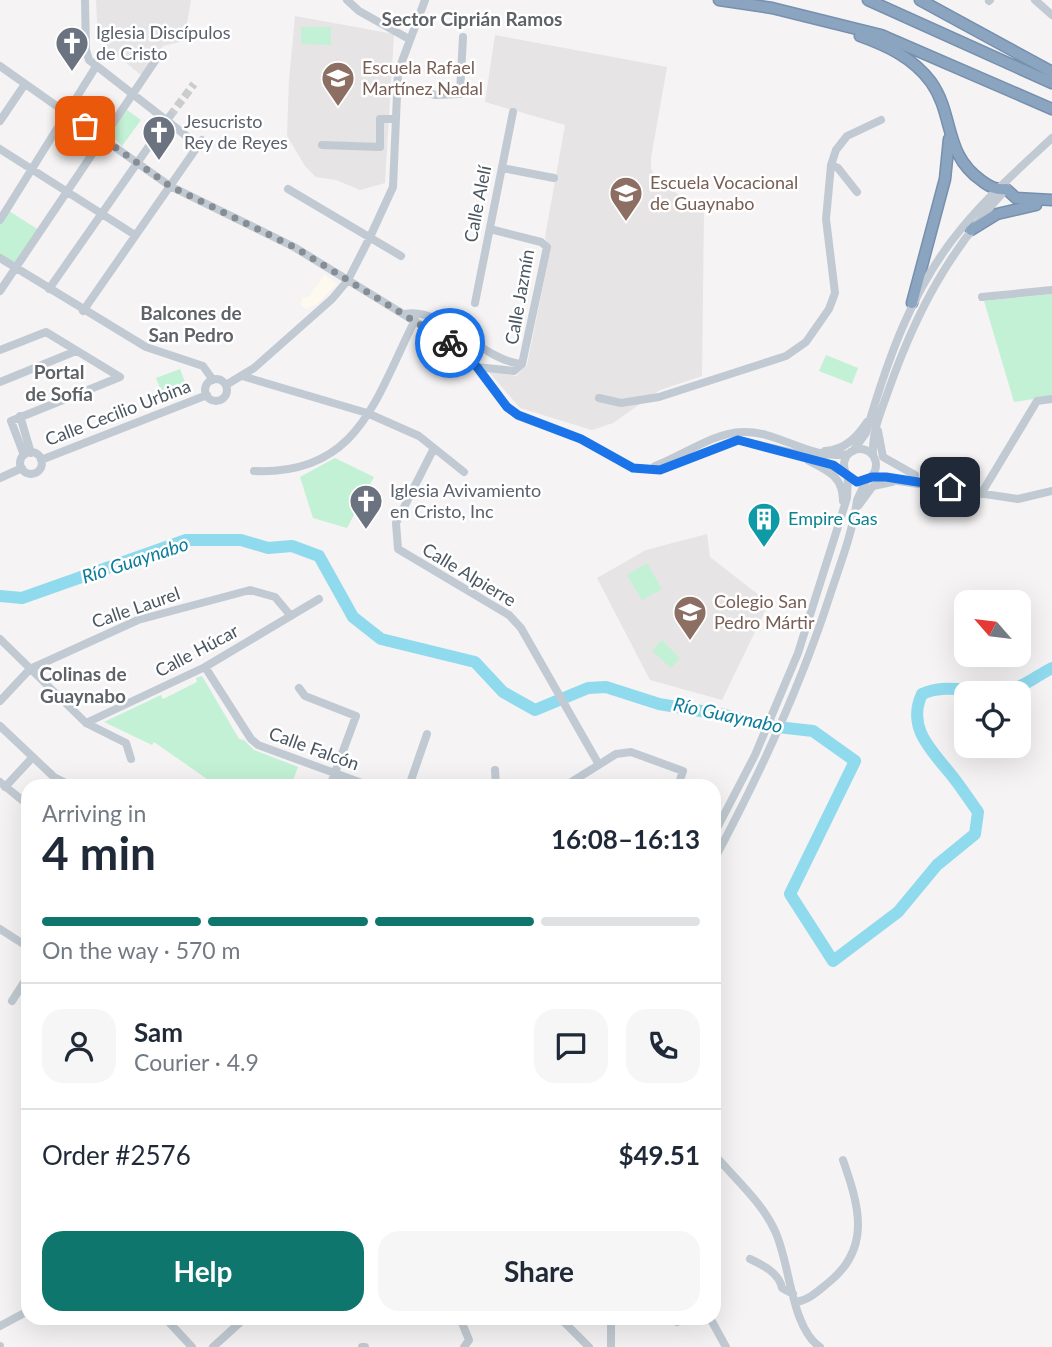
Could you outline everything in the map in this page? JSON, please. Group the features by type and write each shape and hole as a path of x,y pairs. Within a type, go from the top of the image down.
{"highway":[{"path":"719,0 829,21 881,35 1052,109"},
{"path":"868,0 1052,83"},
{"path":"919,0 1052,72"},
{"path":"829,21 887,46 912,61 938,93 949,133 965,168 1016,198 1052,201"},
{"path":"912,303 945,179 949,133"},
{"path":"971,230 997,214 1052,201"}],"street":[{"path":"83,311 200,143 95,68 86,55 85,0"},
{"path":"347,0 359,10 409,38"},
{"name":"Calle Cecilio Urbina","path":"226,385 242,376 332,299 348,280 393,187 398,72 425,0"},
{"path":"1035,0 1052,15"},
{"path":"397,87 436,95 460,94 463,37"},
{"path":"0,291 18,269 159,55"},
{"path":"0,66 170,186 294,247 460,349 507,407 518,415 581,439 626,465 645,470 660,470 738,440 833,465 857,482 869,479 909,483"},
{"path":"0,220 95,68"},
{"path":"0,121 25,84"},
{"name":"Calle Alelí","path":"475,303 513,113"},
{"path":"49,289 168,119"},
{"path":"322,145 380,147 380,120 396,119"},
{"path":"599,398 621,403 660,397 786,356 806,342 829,309 835,293 826,219 831,165 836,150 847,136 881,120"},
{"path":"721,821 755,755 811,615 847,498 847,474 844,464 866,433 912,303 955,236 1051,141"},
{"path":"0,149 135,235"},
{"path":"831,165 838,168 857,192"},
{"path":"502,168 554,178"},
{"path":"288,189 401,256"},
{"path":"721,847 767,758 820,629 860,489 877,467 873,435 914,321 938,275 1002,190"},
{"name":"Calle Jazmín","path":"477,367 514,372 522,364 547,245 490,229"},
{"path":"0,258 146,347 200,364 210,372 213,380"},
{"path":"982,297 1052,290"},
{"path":"405,314 422,314 466,337 497,359 522,364"},
{"path":"254,471 295,471 324,460 348,441 368,413 415,320"},
{"path":"0,350 46,332 120,377 11,421 28,454"},
{"path":"0,382 76,351"},
{"path":"242,376 368,413 419,436 464,472"},
{"name":"Calle Cecilio Urbina","path":"213,380 220,380 226,385 227,393 221,400 213,401 207,395 206,387 213,380"},
{"name":"Calle Cecilio Urbina","path":"0,478 22,468 28,454 41,460 207,395"},
{"path":"981,494 1037,401 1052,399"},
{"path":"879,417 878,442 883,457 915,475"},
{"path":"817,451 832,451 845,445 859,434 869,419"},
{"path":"645,470 740,432 817,451 850,452 863,449 940,485"},
{"name":"Calle Alpierre","path":"434,447 396,523 398,549 509,615 521,628 598,763"},
{"path":"798,455 838,479 843,495 841,512"},
{"name":"Calle Cecilio Urbina","path":"22,468 28,474 36,473 41,466 41,460"},
{"path":"855,513 873,486 884,482 940,485 1018,499 1052,491"},
{"name":"Calle Laurel","path":"0,701 30,669 138,620 240,592 265,592 282,602 291,616"},
{"name":"Calle Húcar","path":"86,723 205,667 319,598"},
{"path":"0,639 86,723 126,743 131,759"},
{"name":"Calle Falcón","path":"205,667 258,746 351,779"},
{"path":"299,688 305,696 356,716 333,779"},
{"path":"0,726 58,779"},
{"path":"412,779 427,734"},
{"path":"575,779 616,754 631,752 683,771 680,779"},
{"path":"21,799 3,784 32,758"},
{"path":"495,770 496,779"},
{"path":"0,929 21,942"},
{"path":"12,1001 21,987"},
{"path":"750,1259 779,1278 782,1288 794,1298 809,1298 843,1271 855,1251 859,1232 855,1195 843,1160"},
{"path":"721,1162 766,1214 776,1233 806,1333 817,1346"},
{"path":"0,1326 21,1315"},
{"path":"172,1325 192,1347"},
{"path":"213,1347 237,1325"},
{"path":"463,1325 469,1340 464,1347"},
{"path":"567,1325 589,1347"},
{"path":"611,1325 611,1347"},
{"path":"713,1325 726,1347"}],"shaded area":[{"path":"96,0 191,0 184,41 163,46 141,75 98,40"},
{"name":"Escuela Rafael Martínez Nadal","path":"295,16 394,34 385,183 360,190 336,180 316,177 305,166 287,136"},
{"name":"Escuela Vocacional de Guaynabo","path":"495,35 667,67 651,169 658,182 704,210 702,376 660,390 613,423 592,430 520,408 489,372 490,370 516,376 527,365 550,251 545,237 565,125 485,102"},
{"path":"325,275 337,284 317,304 305,309 300,304 303,297 308,297"},
{"name":"Colegio San Pedro Mártir","path":"707,534 710,557 769,603 722,700 650,680 597,578 646,550"}],"green space":[{"path":"301,27 331,27 331,45 301,44"},
{"path":"127,110 141,120 122,146 110,134"},
{"path":"9,211 39,230 15,263 0,254 0,225"},
{"path":"1052,294 1052,396 1014,402 984,301"},
{"path":"826,355 858,368 852,384 819,371"},
{"path":"180,369 185,382 161,391 156,378"},
{"path":"335,458 374,477 347,528 313,518 300,477"},
{"path":"647,563 662,589 642,600 627,575"},
{"path":"662,640 680,658 671,668 652,651"},
{"path":"202,676 239,739 244,740 254,750 298,767 294,779 207,779 154,742 152,745 104,722 161,695 163,699 197,682 196,678"}],"waterway":[{"name":"Río Guaynabo","path":"0,596 22,598 186,540 241,540 268,548 292,546 319,556 353,617 381,639 475,662 503,692 535,710 588,688 606,687 659,704 725,715 759,725 813,731 855,761 790,894 833,961 898,912 937,865 975,834 978,812 922,736 917,716 922,694 942,689 992,692 1010,690 1052,668"}],"tunnel":[{"path":"170,116 194,84"}],"way so far":[{"path":"85,126 170,186 294,247 450,343"}],"place":[{"name":"Iglesia Discípulos de Cristo","path":"72,73"},
{"name":"Escuela Rafael Martínez Nadal","path":"338,108"},
{"name":"Jesucristo Rey de Reyes","path":"159,162"},
{"name":"Escuela Vocacional de Guaynabo","path":"626,223"},
{"name":"Iglesia Avivamiento en Cristo, Inc","path":"366,531"},
{"name":"Empire Gas","path":"764,549"},
{"name":"Colegio San Pedro Mártir","path":"690,642"}],"district":[{"name":"Sector Ciprián Ramos","path":"472,19"},
{"name":"Balcones de San Pedro","path":"191,324"},
{"name":"Portal de Sofía","path":"59,383"},
{"name":"Colinas de Guaynabo","path":"83,685"}],"route":[{"path":"450,343 460,349 507,407 518,415 530,422 581,439 633,468 660,470 712,447 738,440 839,467 857,482 872,477 886,477 909,483 950,487"}]}
